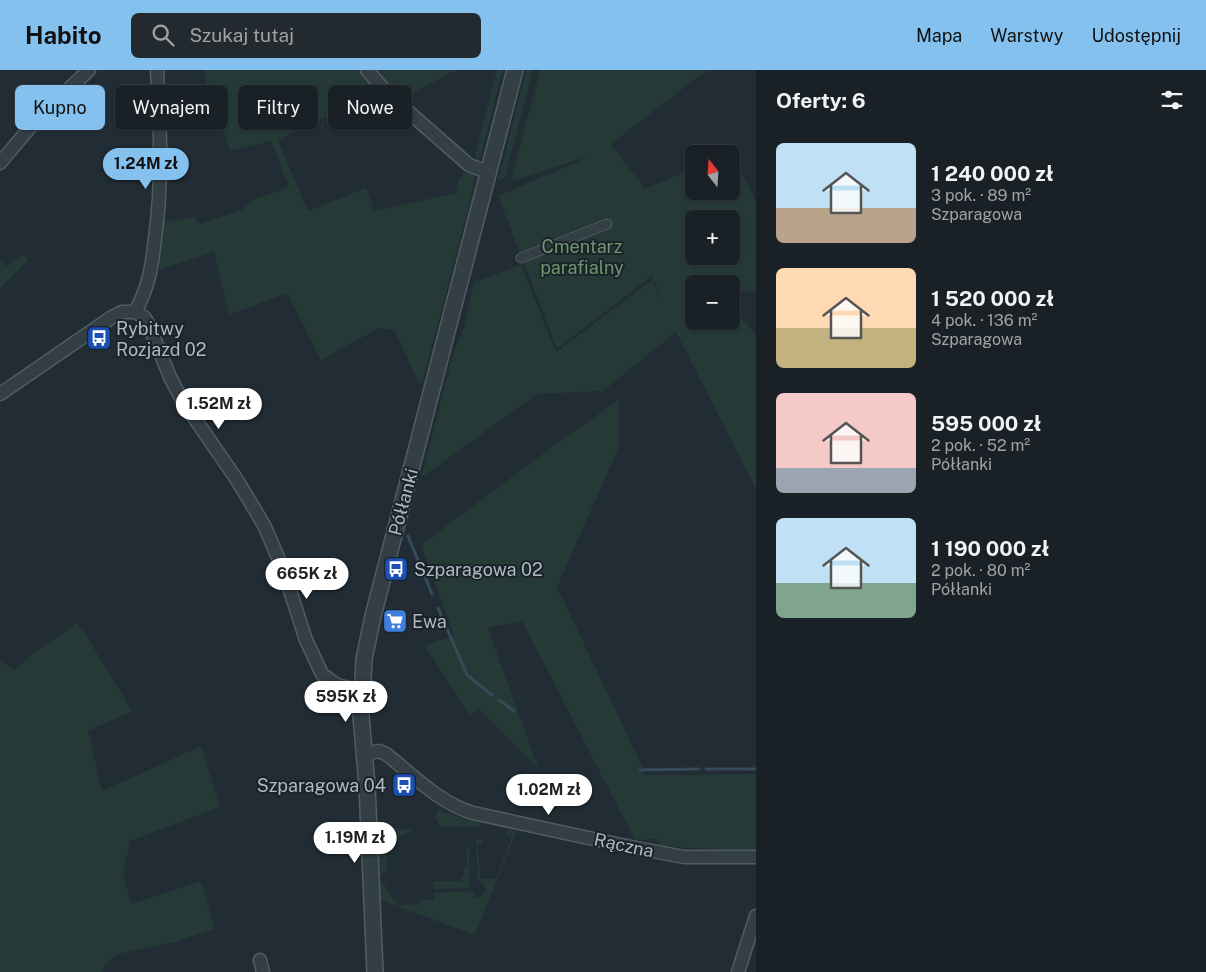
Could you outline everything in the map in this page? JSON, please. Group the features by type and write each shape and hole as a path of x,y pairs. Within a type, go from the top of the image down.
{"street":[{"path":"0,163 38,118 89,70"},
{"path":"135,312 149,280 159,215 161,162 157,70"},
{"path":"367,70 387,93 469,165 488,172"},
{"name":"Półłanki","path":"375,972 367,785 361,716 364,659 373,616 515,70"},
{"path":"522,258 607,224"},
{"path":"0,394 122,312 135,312 144,317 151,327 165,367 182,400 237,480 264,525 283,569 306,640 322,674 337,685 362,691"},
{"name":"Rączna","path":"364,754 379,752 386,754 446,801 462,810 473,813 684,857 756,858"},
{"path":"738,972 756,916"}],"green space":[{"path":"204,70 361,70 374,85 328,85 328,116 318,121 318,85 238,85 238,130 299,130 278,140 308,211 366,188 374,211 461,192 456,189 459,179 467,170 475,173 472,194 422,384 418,382 395,331 379,328 321,360 287,293 229,315 214,252 159,270 162,222 194,217 200,224 242,210 251,200 289,187 271,141 230,151 223,130 228,130 228,85 207,85"},
{"path":"373,70 456,70 412,93 412,85 387,85"},
{"path":"497,70 503,70 479,163 476,162 475,154"},
{"path":"526,70 533,70 506,173 504,178 498,181"},
{"name":"Cmentarz parafialny","path":"540,70 707,70 611,144 645,189 685,172 685,200 740,200 740,168 756,203 756,292 740,291 740,275 685,275 685,330 740,330 740,317 756,337 756,489 676,332 603,391 537,394 421,478 453,354 464,327 474,282 521,265 556,352 652,280 664,304 652,276 557,349 498,196 591,156 511,181"},
{"path":"22,254 28,261 0,288 0,261 7,266"},
{"path":"619,400 618,449 557,587 642,766 644,775 756,774 756,850 687,848 661,845 656,839 635,840 522,621 488,628 539,770 479,709 470,716 425,646 454,635 421,545 564,438"},
{"path":"76,623 84,632 132,711 88,731 102,791 201,746 220,807 130,841 123,874 131,904 201,881 215,929 175,942 118,954 106,964 102,972 0,972 0,661 15,670 36,651"},
{"path":"438,809 481,823 481,826 438,826 438,820 435,820"},
{"path":"378,826 414,830 387,842 387,873 379,874"},
{"path":"508,829 517,831 475,935 380,900 379,882 384,882 386,889 398,905 420,904 421,900 434,900 434,893 474,891 474,898 482,896 486,889 483,883 478,881 476,839 482,839 482,843 478,843 480,878 496,879 511,840 511,837 505,835"},
{"path":"466,850 469,850 470,888 434,889 433,881 462,881 464,867 467,866"}],"waterway":[{"path":"408,536 432,594"},
{"path":"438,608 467,675 492,695"},
{"path":"499,700 514,711"},
{"path":"640,770 699,769"},
{"path":"706,769 756,769"}],"place":[{"name":"Rybitwy Rozjazd 02","path":"99,338"},
{"name":"Szparagowa 02","path":"396,569"},
{"name":"Ewa","path":"395,621"},
{"name":"Szparagowa 04","path":"404,785"}]}
